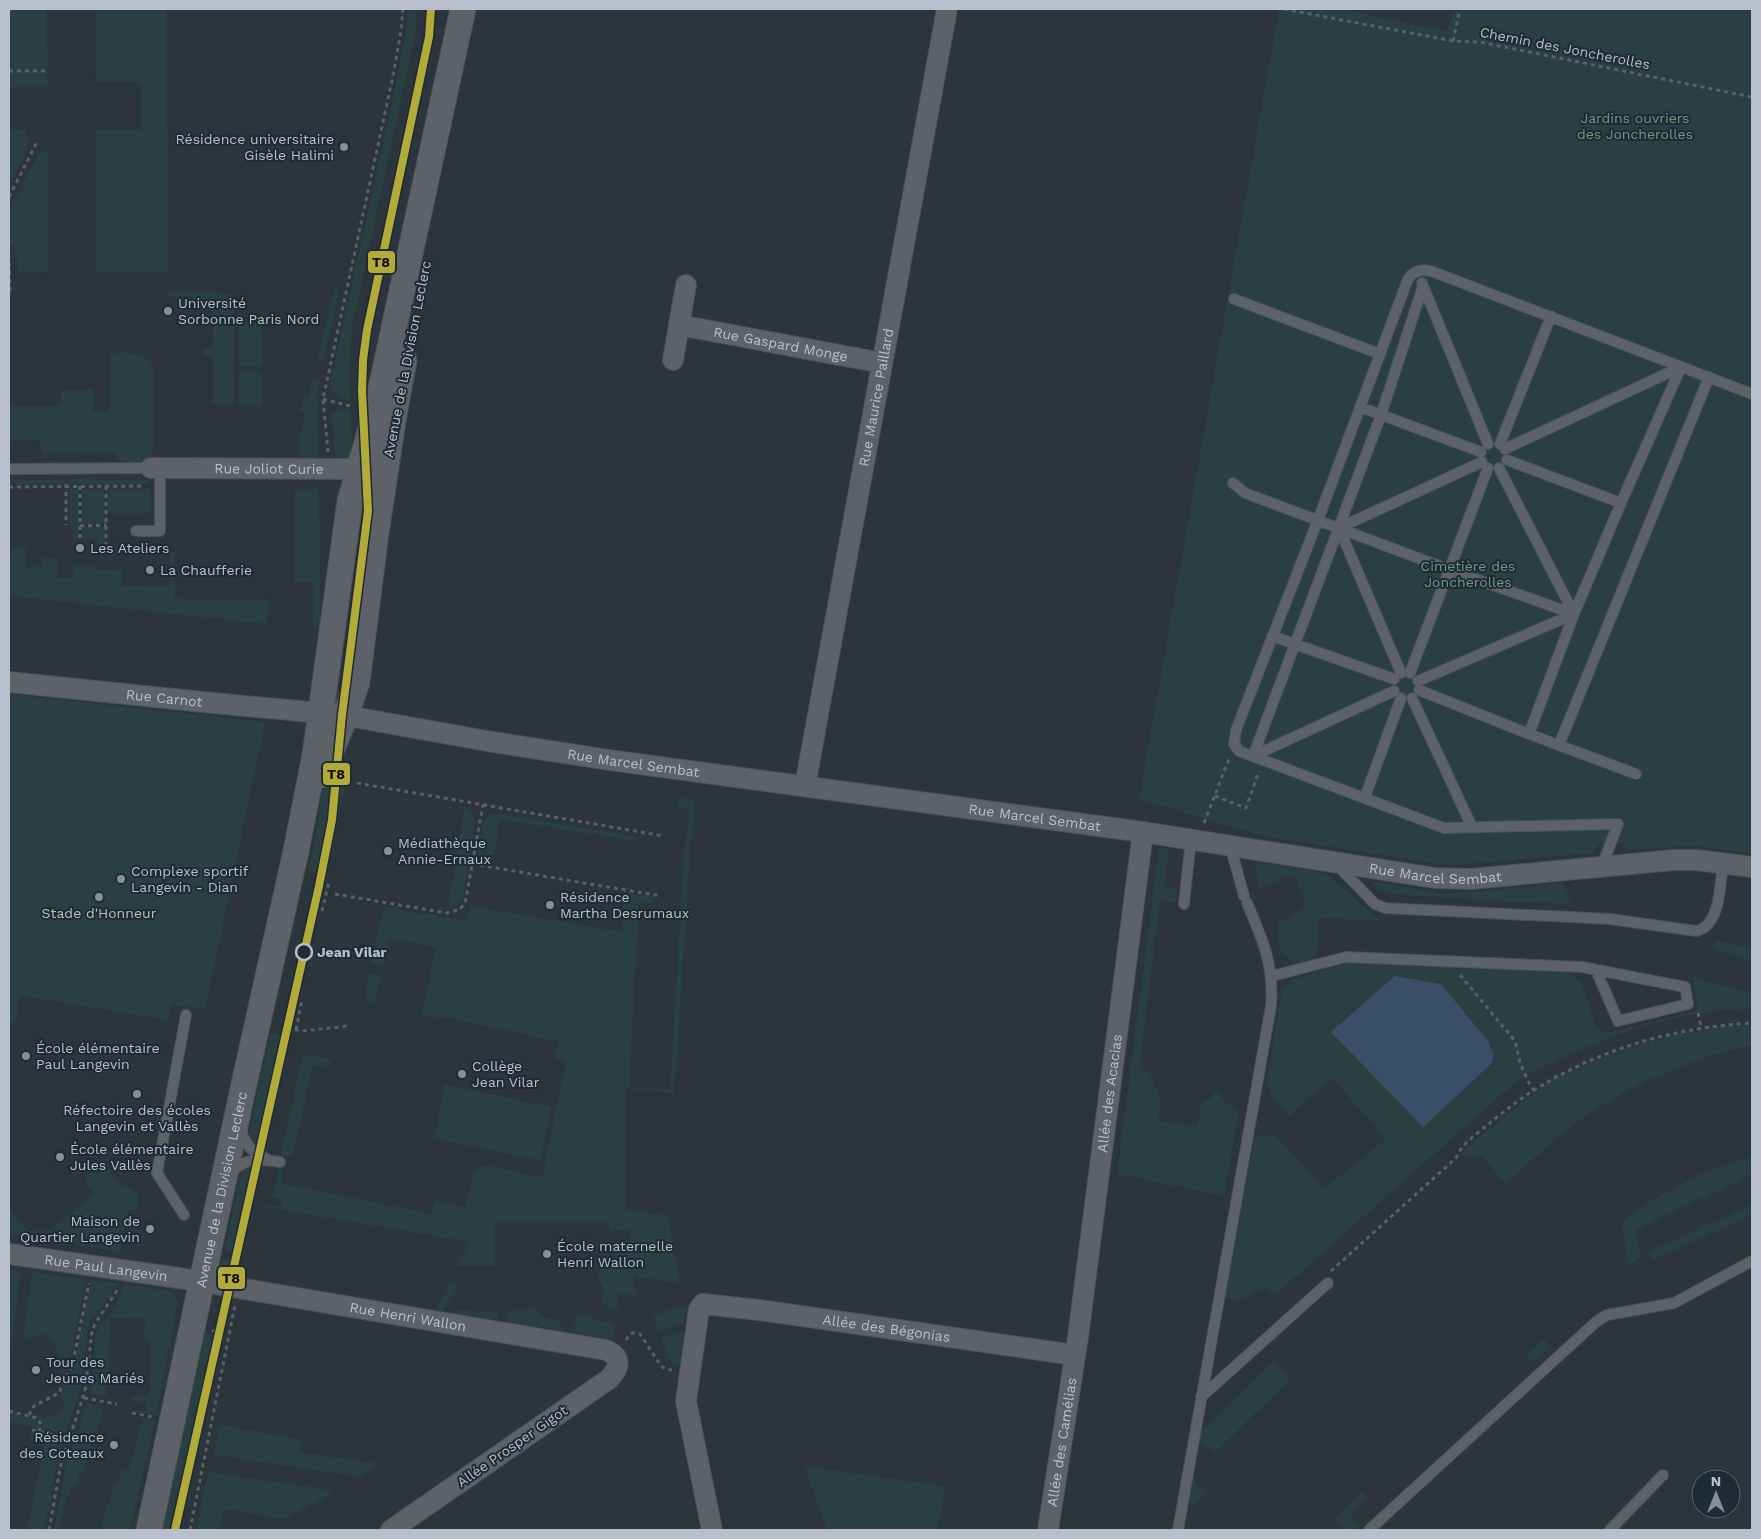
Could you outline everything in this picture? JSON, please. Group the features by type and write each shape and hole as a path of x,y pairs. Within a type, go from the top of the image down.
{"street":[{"name":"Avenue de la Division Leclerc","path":"149,1530 201,1282 296,851 315,755 350,500 376,411 463,9"},
{"name":"Avenue de la Division Leclerc","path":"296,851 314,794 346,715 357,682 401,372 480,9"},
{"name":"Rue Maurice Paillard","path":"805,786 947,9"},
{"path":"673,360 686,285"},
{"name":"Rue Gaspard Monge","path":"678,325 882,363"},
{"name":"Rue Joliot Curie","path":"157,474 330,469 386,473"},
{"name":"Rue Carnot","path":"9,682 320,713"},
{"name":"Rue Marcel Sembat","path":"320,713 346,715 487,741 609,760 1194,839 1435,878 1471,879 1674,860 1752,867"},
{"name":"Allée des Acacias","path":"1075,1354 1090,1251 1143,832"},
{"name":"Rue Paul Langevin","path":"9,1254 201,1282"},
{"name":"Rue Henri Wallon","path":"201,1282 606,1350 618,1350"},
{"name":"Allée des Bégonias","path":"712,1530 686,1401 688,1376 700,1306 705,1303 1075,1354"},
{"name":"Allée Prosper Gigot","path":"391,1530 609,1379 617,1369 618,1350"},
{"name":"Allée des Camélias","path":"1048,1530 1075,1354"}],"lane":[{"path":"1602,866 1618,824 1444,828 1239,750 1234,744 1236,730 1318,520 1408,279 1412,273 1423,270 1430,271 1752,394"},
{"path":"1418,271 1488,444"},
{"path":"1253,756 1381,415 1423,286"},
{"path":"1234,299 1380,354"},
{"path":"1551,316 1502,446 1507,460 1621,503"},
{"path":"1488,444 1502,446 1681,367"},
{"path":"1529,734 1574,614 1681,367"},
{"path":"1558,745 1709,377"},
{"path":"1360,407 1500,468 1574,614"},
{"path":"1488,444 1484,447 1484,461 1450,570 1402,675 1392,685 1636,774"},
{"path":"1500,468 1507,460"},
{"path":"1339,528 1484,461"},
{"path":"9,469 66,468 157,474 160,530 136,530"},
{"path":"1233,482 1245,493 1450,570 1574,614"},
{"path":"1339,528 1402,675"},
{"path":"1253,756 1409,691 1574,614"},
{"path":"1272,636 1296,645 1402,675 1415,676 1365,797"},
{"path":"1409,691 1472,827"},
{"path":"1184,904 1194,839"},
{"path":"1178,1530 1271,1006 1272,976 1264,944 1246,900 1230,845"},
{"path":"1335,862 1375,904 1385,908 1625,920 1689,931 1701,930 1714,918 1723,863"},
{"path":"1272,976 1346,957 1582,968 1596,970 1685,987 1688,1004 1618,1021 1596,970"},
{"path":"184,1215 157,1173 186,1015"},
{"path":"216,1216 222,1208 232,1172 248,1161 257,1159 275,1161 258,1155 244,1140 241,1122 246,1094 244,1084"},
{"path":"1369,1530 1596,1321 1607,1315 1674,1303 1752,1260"},
{"path":"1201,1397 1328,1283"},
{"path":"1610,1530 1663,1475"}],"path":[{"path":"330,469 323,398 393,76 401,31 402,9"},
{"name":"Chemin des Joncherolles","path":"1284,9 1453,42 1480,42 1752,97"},
{"path":"1453,42 1460,9"},
{"path":"9,71 47,72"},
{"path":"9,197 38,140"},
{"path":"9,255 10,292"},
{"path":"323,398 354,407"},
{"path":"66,468 66,526"},
{"path":"9,487 106,486 157,474"},
{"path":"80,486 80,539"},
{"path":"106,486 106,544"},
{"path":"80,526 106,526"},
{"path":"1194,839 1215,796 1234,744"},
{"path":"1215,796 1246,808 1264,759"},
{"path":"357,783 664,836"},
{"path":"335,894 447,913 458,910 464,904 482,804"},
{"path":"472,864 661,896"},
{"path":"322,911 329,882"},
{"path":"1449,962 1516,1041 1520,1063 1534,1091"},
{"path":"296,1030 302,999"},
{"path":"1328,1283 1330,1272 1456,1158 1458,1152 1466,1144 1498,1116 1534,1091 1568,1071 1638,1042 1701,1028 1752,1023"},
{"path":"287,1028 303,1031 347,1026"},
{"path":"29,1415 34,1406 59,1393 70,1370 93,1265"},
{"path":"49,1530 61,1464 84,1398 94,1324 120,1286 124,1270"},
{"path":"190,1530 235,1306 238,1297 245,1290"},
{"path":"618,1350 630,1334 640,1334 661,1366 665,1369 681,1370"},
{"path":"84,1398 117,1404"},
{"path":"9,1410 37,1418 41,1424 40,1431"},
{"path":"132,1413 155,1417"},
{"path":"32,1430 69,1437"}],"green space":[{"path":"9,9 47,9 48,87 9,87"},
{"path":"95,9 167,9 168,272 96,272 96,130 141,130 141,82 96,82"},
{"path":"407,9 417,9 415,35 353,323 349,362 349,400 340,399 337,393 333,392 333,387 330,384 395,89 406,30"},
{"name":"Cimetière des Joncherolles","path":"1279,9 1340,9 1448,31 1453,9 1752,9 1752,853 1692,846 1625,850 1625,844 1621,842 1601,842 1593,853 1456,865 1432,863 1262,836 1139,799"},
{"path":"9,130 27,130 28,150 9,187"},
{"path":"48,150 48,272 19,273 14,245 9,245 9,210 40,152"},
{"path":"334,287 340,288 323,363 317,361"},
{"path":"168,292 234,293 234,405 213,405 213,357 205,357 204,349 213,349 212,301 192,301 191,296 168,296"},
{"path":"239,322 261,322 262,366 239,366"},
{"path":"110,353 136,354 147,359 151,364 153,370 154,446 149,457 140,462 129,462 117,461 116,453 42,453 40,440 9,441 9,406 60,406 61,390 93,389 93,411 109,411"},
{"path":"239,372 262,372 262,405 239,405"},
{"path":"312,379 320,380 315,398 318,399 318,462 300,461 299,443 305,414 300,412 304,396 309,397"},
{"path":"340,408 350,410 353,456 335,462 332,415"},
{"path":"69,479 149,480 149,484 69,484"},
{"path":"9,480 64,480 64,484 9,484"},
{"path":"70,489 79,489 80,539 73,539 73,526 70,525"},
{"path":"82,489 104,489 104,523 82,524"},
{"path":"107,489 151,489 151,513 107,513"},
{"path":"295,489 319,489 321,630 313,628 313,582 294,582"},
{"path":"82,527 105,527 105,544 98,544 97,539 82,539"},
{"path":"12,548 26,548 26,567 42,567 42,558 57,558 57,578 73,578 73,565 96,565 97,570 122,569 122,586 170,585 169,552 175,552 175,599 269,600 267,624 9,596 9,557 12,556"},
{"name":"Stade d'Honneur","path":"9,694 265,722 205,1010 171,1004 168,1020 21,996 15,1021 9,1026"},
{"path":"332,763 349,767 326,876 309,871 319,818 321,794"},
{"path":"678,798 694,800 674,1093 625,1088 625,1166 627,1209 668,1216 680,1284 634,1276 636,1296 619,1294 617,1310 604,1305 601,1301 604,1291 598,1275 600,1266 609,1257 617,1254 616,1242 630,1240 629,1230 609,1231 609,1223 495,1223 495,1266 457,1266 470,1242 264,1207 265,1204 281,1206 282,1199 273,1197 279,1169 284,1169 281,1183 431,1214 434,1201 466,1207 474,1171 483,1165 542,1177 566,1062 555,1058 558,1042 422,1014 436,948 389,938 383,966 371,964 384,907 467,921 470,906 623,932 623,892 653,897 653,903 639,903 629,1087 670,1090 685,841 690,809 677,806"},
{"path":"464,807 471,810 475,821 463,898 456,906 448,908"},
{"path":"493,813 636,837 636,841 500,819 493,860 478,858 485,820"},
{"path":"1159,848 1169,848 1164,887 1177,889 1176,902 1160,900 1139,1071 1150,1072 1161,1098 1158,1121 1198,1126 1201,1104 1210,1099 1217,1089 1223,1100 1239,1111 1224,1196 1117,1174"},
{"path":"1265,862 1327,874 1381,921 1318,918 1317,959 1298,965 1286,957 1280,948 1278,923 1306,906 1294,874 1260,889 1255,867"},
{"path":"1372,881 1449,894 1563,883 1573,904 1391,894 1373,886"},
{"path":"1716,940 1752,948 1752,962 1713,948"},
{"path":"1353,961 1562,970 1580,981 1587,996 1595,1026 1607,1033 1698,1010 1693,978 1752,992 1752,1009 1701,1013 1625,1032 1577,1051 1527,1075 1275,1295 1262,1288 1238,1300 1223,1297 1255,1137 1274,1134 1325,1188 1386,1139 1332,1078 1289,1116 1269,1092 1267,1081 1282,990 1293,979"},
{"path":"369,973 381,975 375,1004 366,1002 365,990"},
{"path":"1752,1025 1752,1045 1679,1067 1607,1103 1585,1116 1566,1131 1506,1185 1483,1157 1461,1156 1464,1149 1553,1078 1601,1057 1671,1035 1724,1026"},
{"path":"271,1033 289,1036 264,1151 250,1138 249,1132"},
{"path":"303,1054 333,1060 327,1068 313,1065 292,1158 281,1155"},
{"path":"445,1084 551,1107 540,1161 434,1138"},
{"path":"1752,1157 1752,1174 1635,1231 1641,1257 1629,1264 1621,1224 1628,1217 1652,1200 1695,1177 1718,1167"},
{"path":"103,1163 118,1182 129,1187 138,1195 139,1202 136,1211 128,1210 120,1252 9,1235 9,1210 30,1231 48,1231 94,1194 83,1179"},
{"path":"253,1166 260,1167 241,1254 224,1250 242,1171"},
{"path":"1752,1204 1752,1215 1653,1260 1649,1252"},
{"path":"222,1259 238,1263 234,1283 218,1275"},
{"path":"9,1269 21,1271 11,1346 9,1347"},
{"path":"32,1272 86,1280 69,1364 63,1377 61,1374 63,1369 57,1364 60,1357 56,1350 55,1341 49,1340 48,1336 44,1334 41,1336 34,1335 30,1339 23,1340"},
{"path":"92,1280 118,1283 104,1305 89,1322 81,1388 65,1434 42,1429 43,1422 34,1414 43,1417 55,1416 64,1405 63,1399 59,1396 74,1362"},
{"path":"124,1284 171,1291 178,1301 156,1415 132,1411 146,1410 146,1401 133,1401 133,1396 149,1396 150,1342 144,1341 145,1319 110,1318 107,1395 91,1394 95,1334 115,1307"},
{"path":"449,1284 455,1284 456,1293 452,1295 443,1311 436,1310"},
{"path":"686,1307 684,1323 658,1331 652,1315"},
{"path":"536,1308 542,1316 559,1320 561,1331 506,1322 509,1311 526,1311"},
{"path":"455,1309 480,1312 496,1311 499,1314 499,1320 453,1313"},
{"path":"583,1314 589,1315 598,1321 615,1324 613,1339 569,1332 576,1317"},
{"path":"684,1331 681,1366 673,1366 660,1337"},
{"path":"205,1333 222,1337 179,1530 162,1530"},
{"path":"1548,1336 1548,1349 1532,1363 1526,1355"},
{"path":"1274,1361 1290,1379 1216,1452 1198,1443 1199,1433"},
{"path":"87,1403 103,1409 83,1474 80,1473 76,1487 71,1486 58,1530 54,1529 65,1469"},
{"path":"9,1412 34,1418 40,1425 39,1429 9,1422"},
{"path":"131,1416 155,1420 130,1530 100,1530 114,1484 118,1484 122,1470 128,1471 143,1420"},
{"path":"220,1425 301,1439 300,1452 380,1464 360,1477 214,1455"},
{"path":"31,1432 64,1439 55,1470 51,1504 43,1530 27,1530 45,1443 30,1440"},
{"path":"804,1466 945,1486 938,1530 827,1530"},
{"path":"208,1472 331,1490 333,1494 284,1519 224,1509 218,1530 197,1530"},
{"path":"1191,1477 1206,1493 1193,1507 1188,1502"},
{"path":"1362,1492 1368,1498 1350,1515 1360,1526 1355,1530 1346,1530 1335,1518"}],"water":[{"path":"1395,976 1441,984 1488,1041 1494,1055 1492,1063 1423,1127 1331,1032"}],"transit line":[{"name":"T8","path":"175,1530 319,886 332,820 342,715 368,511 362,391 363,360 367,330 429,37 431,9"}],"place":[{"name":"Résidence universitaire Gisèle Halimi","path":"344,147"},
{"name":"Université Sorbonne Paris Nord","path":"168,311"},
{"name":"Les Ateliers","path":"80,548"},
{"name":"La Chaufferie","path":"150,570"},
{"name":"Médiathèque Annie-Ernaux","path":"388,851"},
{"name":"Complexe sportif Langevin - Dian","path":"121,879"},
{"name":"Stade d'Honneur","path":"99,897"},
{"name":"Résidence Martha Desrumaux","path":"550,905"},
{"name":"Jean Vilar","path":"304,952"},
{"name":"École élémentaire Paul Langevin","path":"26,1056"},
{"name":"Collège Jean Vilar","path":"462,1074"},
{"name":"Réfectoire des écoles Langevin et Vallès","path":"137,1094"},
{"name":"École élémentaire Jules Vallès","path":"60,1157"},
{"name":"Maison de Quartier Langevin","path":"150,1229"},
{"name":"École maternelle Henri Wallon","path":"547,1254"},
{"name":"Tour des Jeunes Mariés","path":"36,1370"},
{"name":"Résidence des Coteaux","path":"114,1445"}],"park label":[{"name":"Jardins ouvriers des Joncherolles","path":"1635,126"}]}
